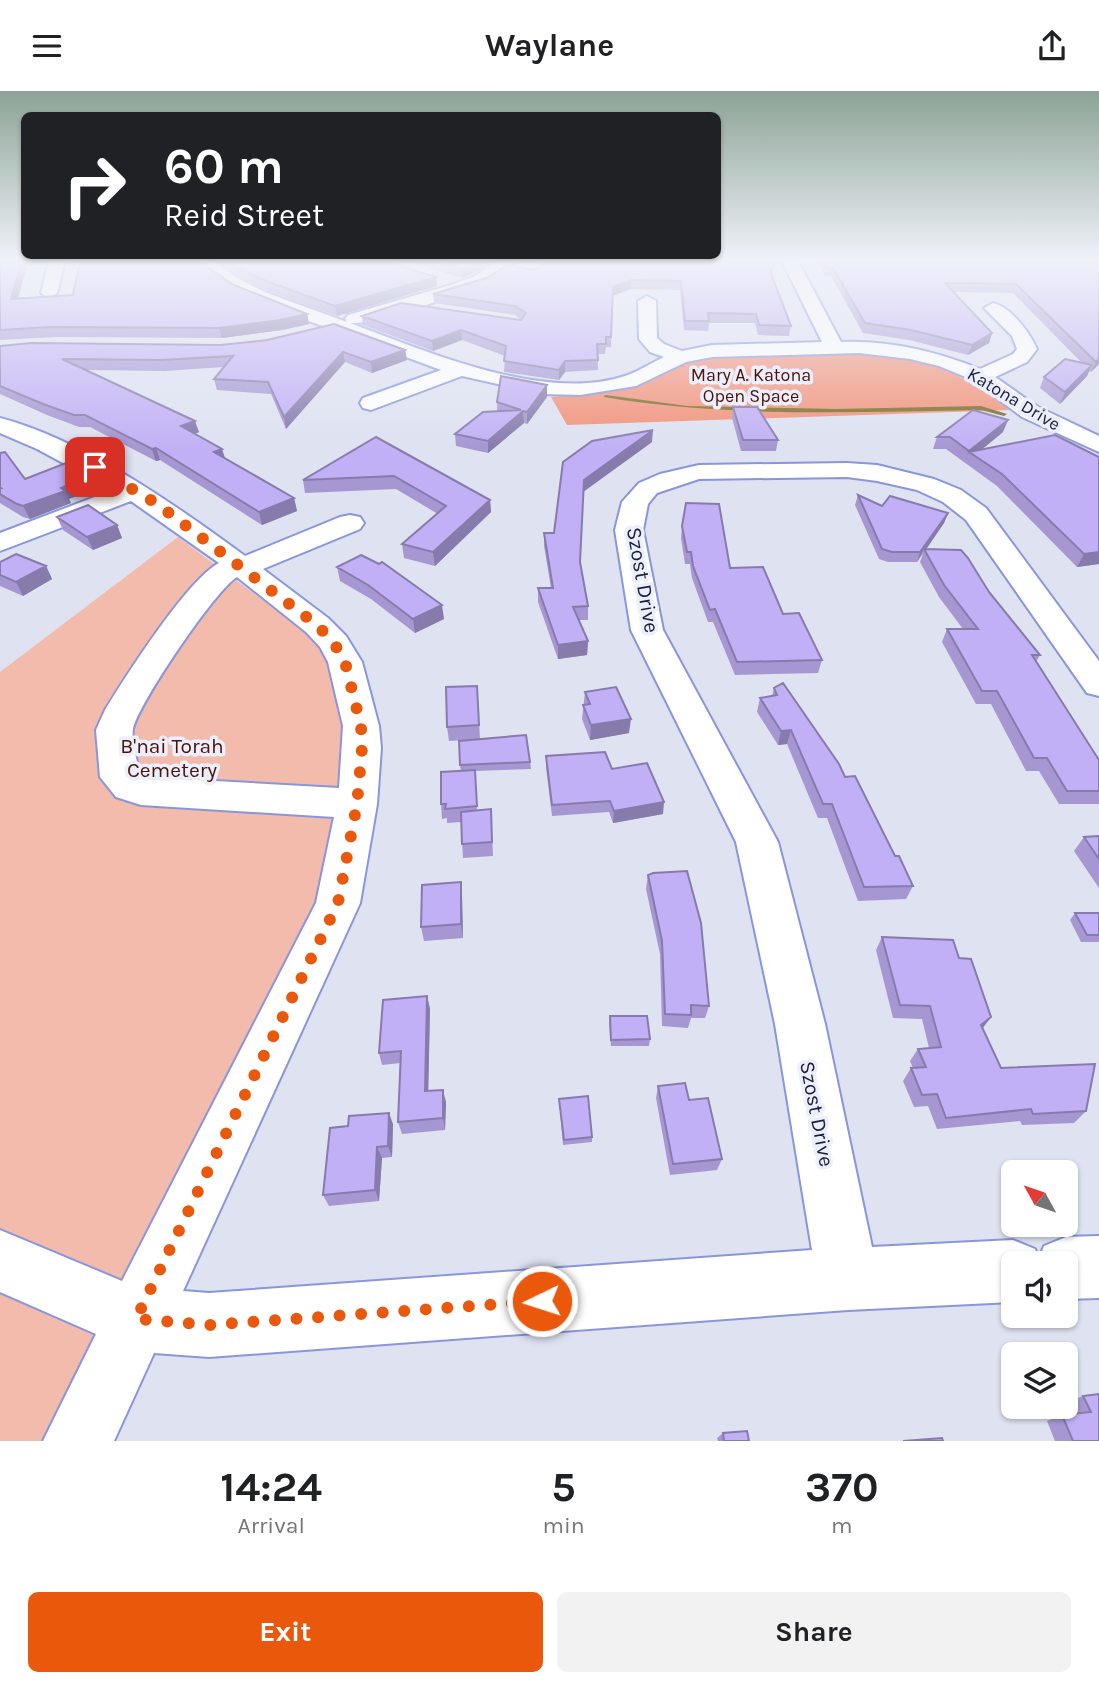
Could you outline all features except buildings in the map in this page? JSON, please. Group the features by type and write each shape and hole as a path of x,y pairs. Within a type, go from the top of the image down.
{"street":[{"path":"303,335 339,324"},
{"path":"648,324 648,339 657,348 680,357"},
{"path":"822,324 834,347"},
{"path":"980,376 1020,358 1027,349 1020,334 1010,324"},
{"name":"Katona Drive","path":"336,325 460,370 522,385 580,389 629,382 680,357 731,350 834,347 911,353 946,362 980,376 1030,412 1099,445"},
{"path":"371,403 460,370"},
{"path":"0,425 65,452 135,490 241,566 317,625 340,652 350,676 361,726 357,804 338,903 78,1441"},
{"name":"Szost Drive","path":"848,1279 800,1024 757,842 647,630 629,530 635,502 648,488 669,478 699,472 848,470 905,478 925,484 952,496 976,514 1092,665"},
{"path":"0,543 135,490"},
{"path":"350,523 219,575 196,603 123,710 114,730 120,777 130,787 141,791 357,804"},
{"path":"0,1261 136,1319 209,1325 848,1279 1001,1272"},
{"path":"1078,1268 1099,1267"}],"green space":[{"name":"Mary A. Katona Open Space","path":"861,352 905,358 941,368 974,385 1010,410 567,425 551,397 636,387 675,365 710,355"},
{"name":"B'nai Torah Cemetery","path":"178,537 322,644 348,694 347,747 319,901 51,1441 0,1441 0,672"}],"waterway":[{"path":"606,396 687,407 836,411 981,408 1004,414"}],"route":[{"path":"95,467 156,503 223,551 317,625 334,643 345,662 361,726 362,748 357,804 338,903 136,1319 209,1325 542,1301"}]}
